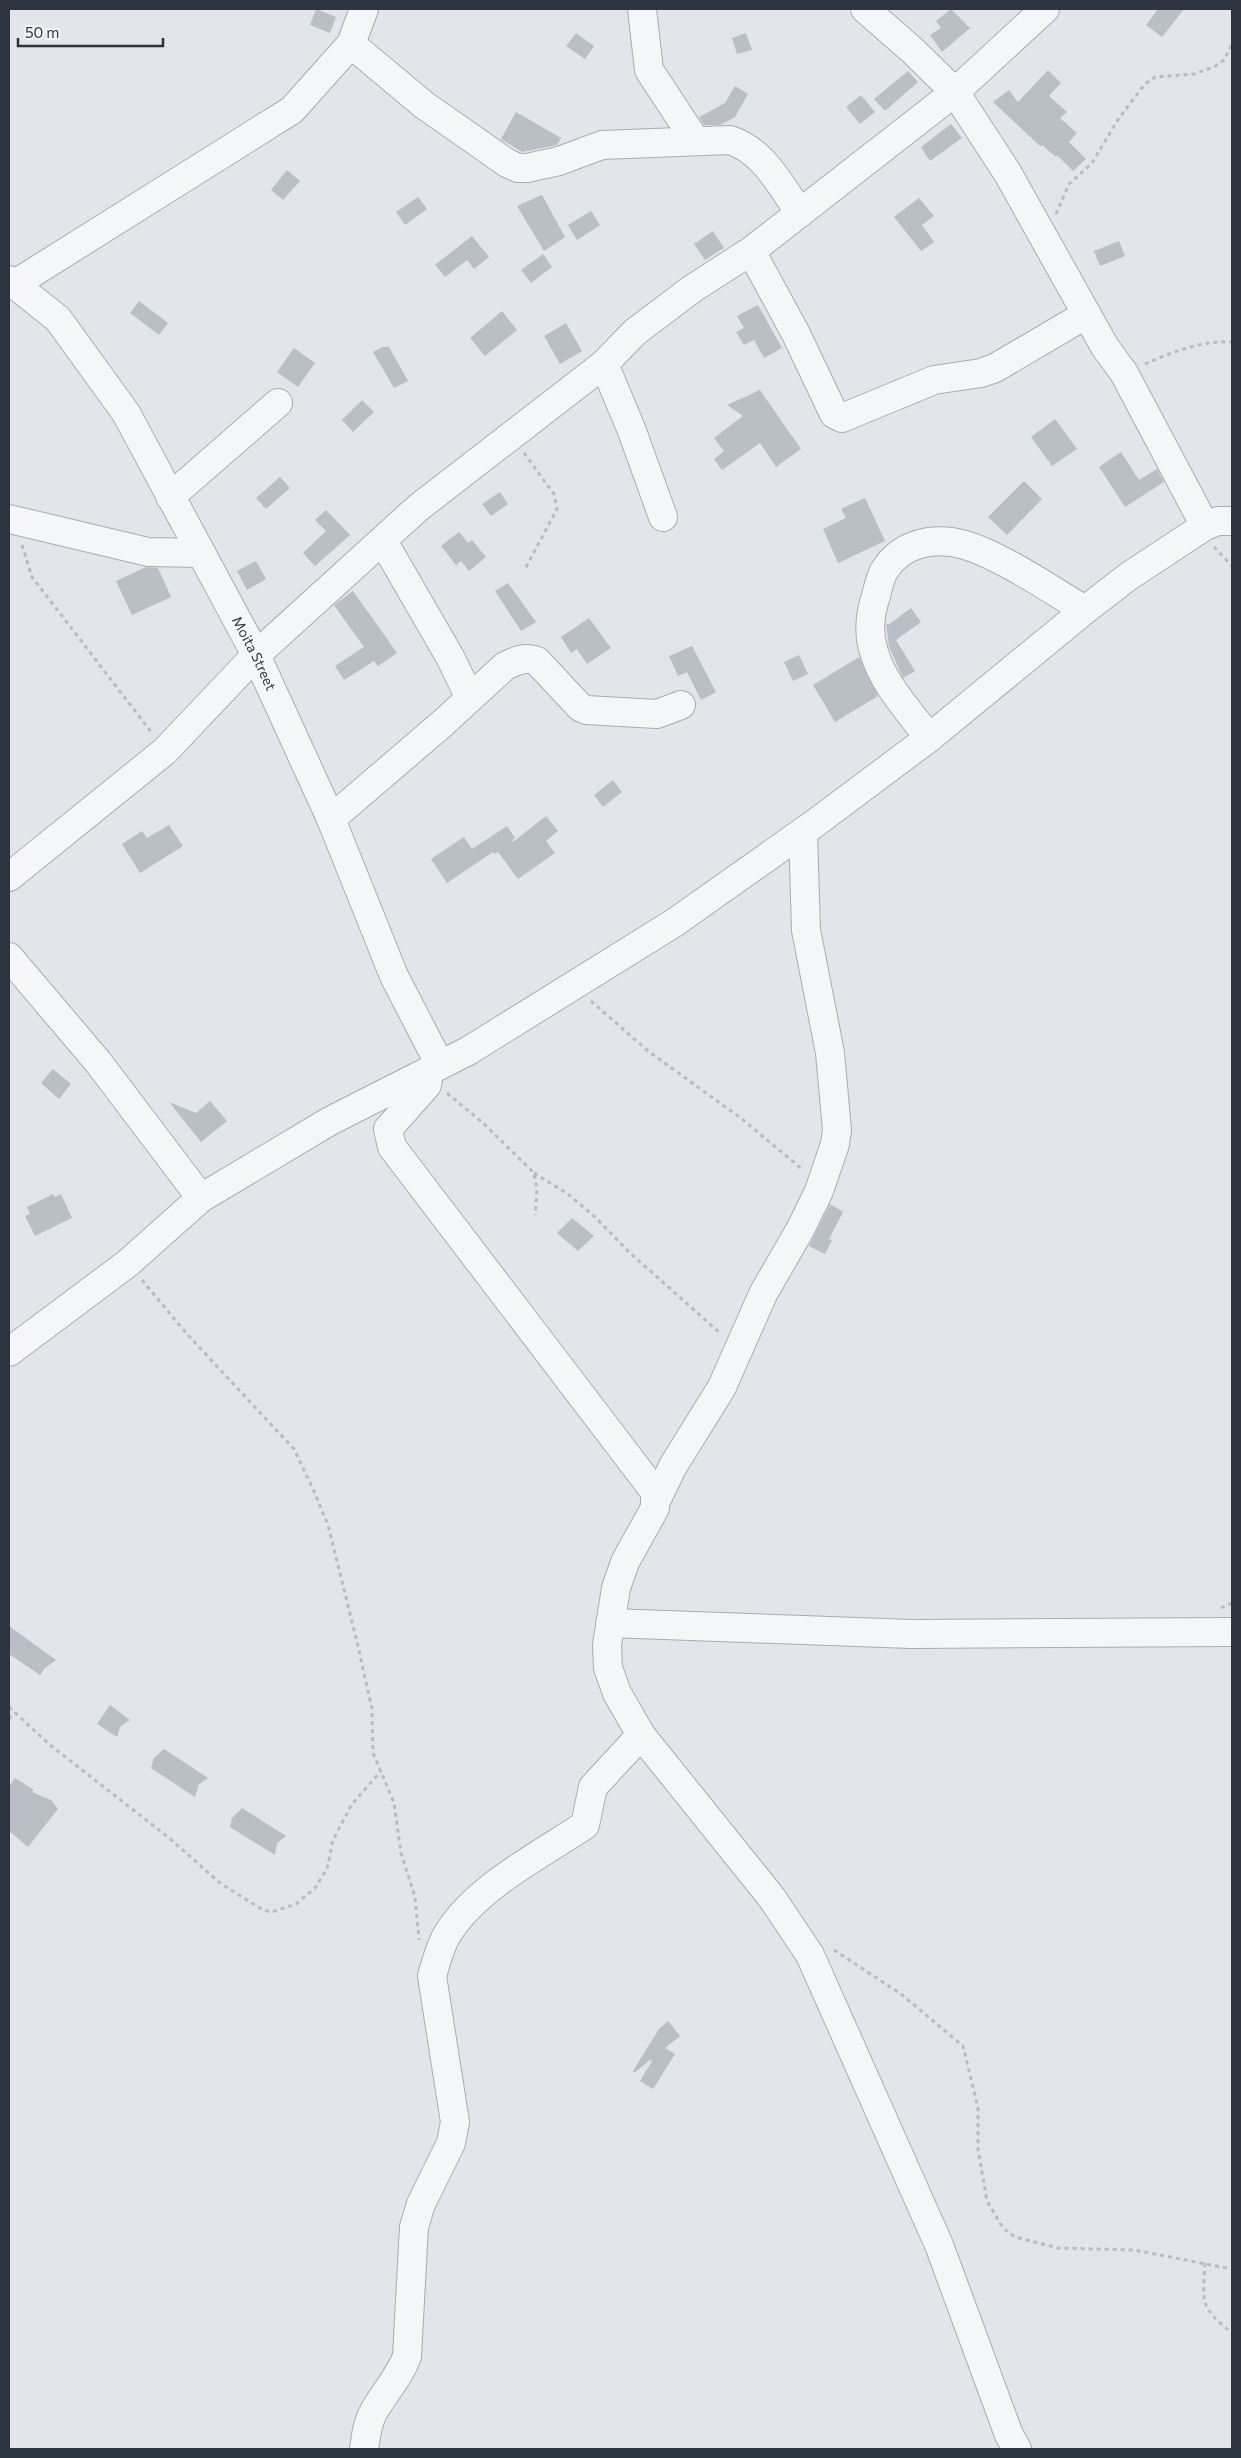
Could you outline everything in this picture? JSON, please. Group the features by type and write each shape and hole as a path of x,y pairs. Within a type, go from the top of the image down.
{"street":[{"path":"11,283 292,110 351,44 364,9"},
{"path":"642,9 649,70 695,140"},
{"path":"9,1352 128,1263 201,1198 330,1121 433,1071 468,1051 572,984 674,922 803,832 929,738 1129,576 1222,520 1105,347 1008,172 955,92 912,50 865,9"},
{"path":"9,877 165,751 256,655 383,541 419,506 604,364 635,332 692,289 751,251 955,92 1045,9"},
{"path":"351,44 424,105 507,163 518,168 527,168 559,161 602,145 730,140 758,155 800,212"},
{"path":"751,251 796,334 834,414 842,418 934,380 981,373 995,368 1087,314"},
{"name":"Moita Street","path":"11,283 58,319 71,334 126,413 256,655 331,819 433,1071"},
{"path":"604,364 632,431 663,517"},
{"path":"170,497 278,403"},
{"path":"9,519 148,552 200,552"},
{"path":"383,541 450,657 470,698"},
{"path":"929,738 885,676 874,653 870,630 873,603 883,572 904,549 925,542 964,544 988,554 1085,610"},
{"path":"331,819 505,666 516,660 532,659 550,672 580,706 586,710 657,714 681,705"},
{"path":"803,832 806,930 830,1053 837,1130 835,1144 821,1185 801,1228 763,1294 722,1387 673,1466 643,1532 625,1562 616,1588 610,1623 607,1645 608,1668 617,1693 641,1735 772,1898 810,1955 939,2245 1009,2435 1017,2449"},
{"path":"9,957 98,1062 201,1198"},
{"path":"433,1071 427,1086 421,1094 396,1118 388,1129 392,1148 655,1492 656,1500"},
{"path":"610,1623 910,1634 1232,1632"},
{"path":"364,2449 368,2426 374,2412 404,2366 407,2356 414,2228 422,2204 451,2143 454,2122 432,1976 438,1955 448,1934 469,1907 495,1886 585,1824 593,1787 641,1735"}],"path":[{"path":"1045,237 1069,184 1092,163 1119,118 1145,84 1155,77 1194,74 1214,67 1224,60 1232,44"},
{"path":"1124,373 1198,345 1232,342"},
{"path":"511,436 557,500 557,509 524,571"},
{"path":"22,543 32,577 165,751"},
{"path":"572,984 648,1051 742,1119 821,1185"},
{"path":"433,1071 483,1124 534,1173 568,1194 595,1217 629,1252 739,1350"},
{"path":"534,1173 537,1190 535,1215"},
{"path":"128,1263 186,1333 294,1449 328,1526 372,1710 373,1753 394,1803 401,1853 415,1897 418,1937 432,1976"},
{"path":"9,1707 111,1794 168,1837 220,1883 263,1910 272,1912 296,1904 314,1888 327,1869 334,1840 352,1804 381,1771"},
{"path":"9,1720 14,1712"},
{"path":"827,1945 901,1994 963,2046 978,2108 978,2149 985,2192 991,2210 1003,2228 1014,2237 1058,2248 1134,2250 1232,2269"},
{"path":"1205,2263 1204,2305 1232,2333"}],"building":[{"path":"316,9 336,17 330,33 310,25"},
{"path":"951,9 970,28 942,52 930,35 941,28 936,21"},
{"path":"1158,9 1184,9 1162,37 1146,25"},
{"path":"576,33 594,46 585,59 566,46"},
{"path":"746,33 752,50 737,54 732,38"},
{"path":"1048,70 1061,83 1049,96 1067,112 1060,118 1077,133 1069,142 1086,159 1073,171 1057,155 1056,157 1042,145 1040,146 993,102 1009,90 1018,102"},
{"path":"908,71 918,82 885,111 874,99"},
{"path":"735,86 748,94 735,117 720,125 704,125 699,117 725,103"},
{"path":"861,95 875,112 860,124 846,107"},
{"path":"516,112 561,138 557,145 522,152 501,139"},
{"path":"951,124 962,138 930,161 921,147"},
{"path":"287,170 300,181 283,200 271,190"},
{"path":"542,195 565,237 544,251 517,206"},
{"path":"418,197 427,209 405,225 396,212"},
{"path":"919,198 934,216 922,225 934,242 921,251 894,217"},
{"path":"591,211 600,225 577,240 568,225"},
{"path":"713,231 724,248 705,260 694,244"},
{"path":"472,236 489,257 474,269 467,260 445,277 435,265"},
{"path":"1119,241 1125,256 1100,266 1094,251"},
{"path":"543,254 552,267 531,283 521,270"},
{"path":"139,301 168,323 159,335 130,313"},
{"path":"758,305 782,348 764,358 754,340 744,345 736,332 744,328 737,316"},
{"path":"502,311 517,330 485,356 470,338"},
{"path":"566,323 582,351 560,364 544,336"},
{"path":"383,347 389,347 408,381 394,388 373,352"},
{"path":"294,348 315,363 298,387 277,372"},
{"path":"760,390 801,449 776,467 760,443 722,470 714,459 724,451 714,438 743,416 727,405"},
{"path":"362,400 374,412 353,432 342,420"},
{"path":"1055,419 1077,449 1052,466 1031,437"},
{"path":"1121,452 1139,480 1157,469 1164,482 1125,507 1099,467"},
{"path":"280,477 290,488 266,509 256,498"},
{"path":"1024,481 1042,499 1007,535 988,517"},
{"path":"500,492 508,504 491,516 482,504"},
{"path":"865,498 885,541 838,563 823,529 846,518 841,509"},
{"path":"326,510 350,535 315,566 303,553 326,531 315,520"},
{"path":"459,532 468,543 472,540 486,557 469,571 461,561 456,565 441,546"},
{"path":"256,561 266,579 247,590 237,571"},
{"path":"146,567 158,568 171,597 132,615 116,581"},
{"path":"508,583 536,622 521,631 495,591"},
{"path":"353,591 397,653 378,666 374,661 344,680 335,666 364,647 334,605"},
{"path":"911,608 921,622 896,640 915,671 903,678 889,647 886,623 888,625"},
{"path":"589,618 611,648 587,664 577,649 571,653 561,637"},
{"path":"692,646 716,692 701,700 687,672 678,676 669,656"},
{"path":"799,655 808,674 793,681 784,662"},
{"path":"859,657 878,696 835,722 813,685"},
{"path":"613,780 622,792 603,807 594,795"},
{"path":"546,816 558,831 546,841 555,853 518,879 498,852 494,854 493,852 447,883 431,859 464,837 472,849 507,826 515,838 512,840 513,842"},
{"path":"169,825 183,846 140,873 122,844 142,831 147,838"},
{"path":"53,1069 71,1084 59,1099 41,1083"},
{"path":"210,1101 227,1121 201,1142 169,1102 196,1113"},
{"path":"53,1194 55,1197 61,1194 72,1218 35,1236 25,1216 30,1214 27,1207"},
{"path":"830,1204 843,1212 829,1239 832,1240 825,1254 809,1246"},
{"path":"572,1218 594,1236 578,1251 557,1233"},
{"path":"9,1626 56,1660 45,1668 40,1675 9,1654"},
{"path":"110,1705 130,1720 120,1727 117,1737 97,1724"},
{"path":"164,1749 208,1778 199,1784 195,1797 151,1768 154,1758"},
{"path":"15,1778 34,1790 32,1792 51,1800 58,1809 28,1847 9,1831 9,1786"},
{"path":"242,1808 286,1836 277,1843 275,1855 230,1827 232,1818"},
{"path":"668,2021 680,2036 665,2048 675,2054 653,2089 640,2081 652,2061 650,2060 634,2073 633,2071 659,2029"}]}
